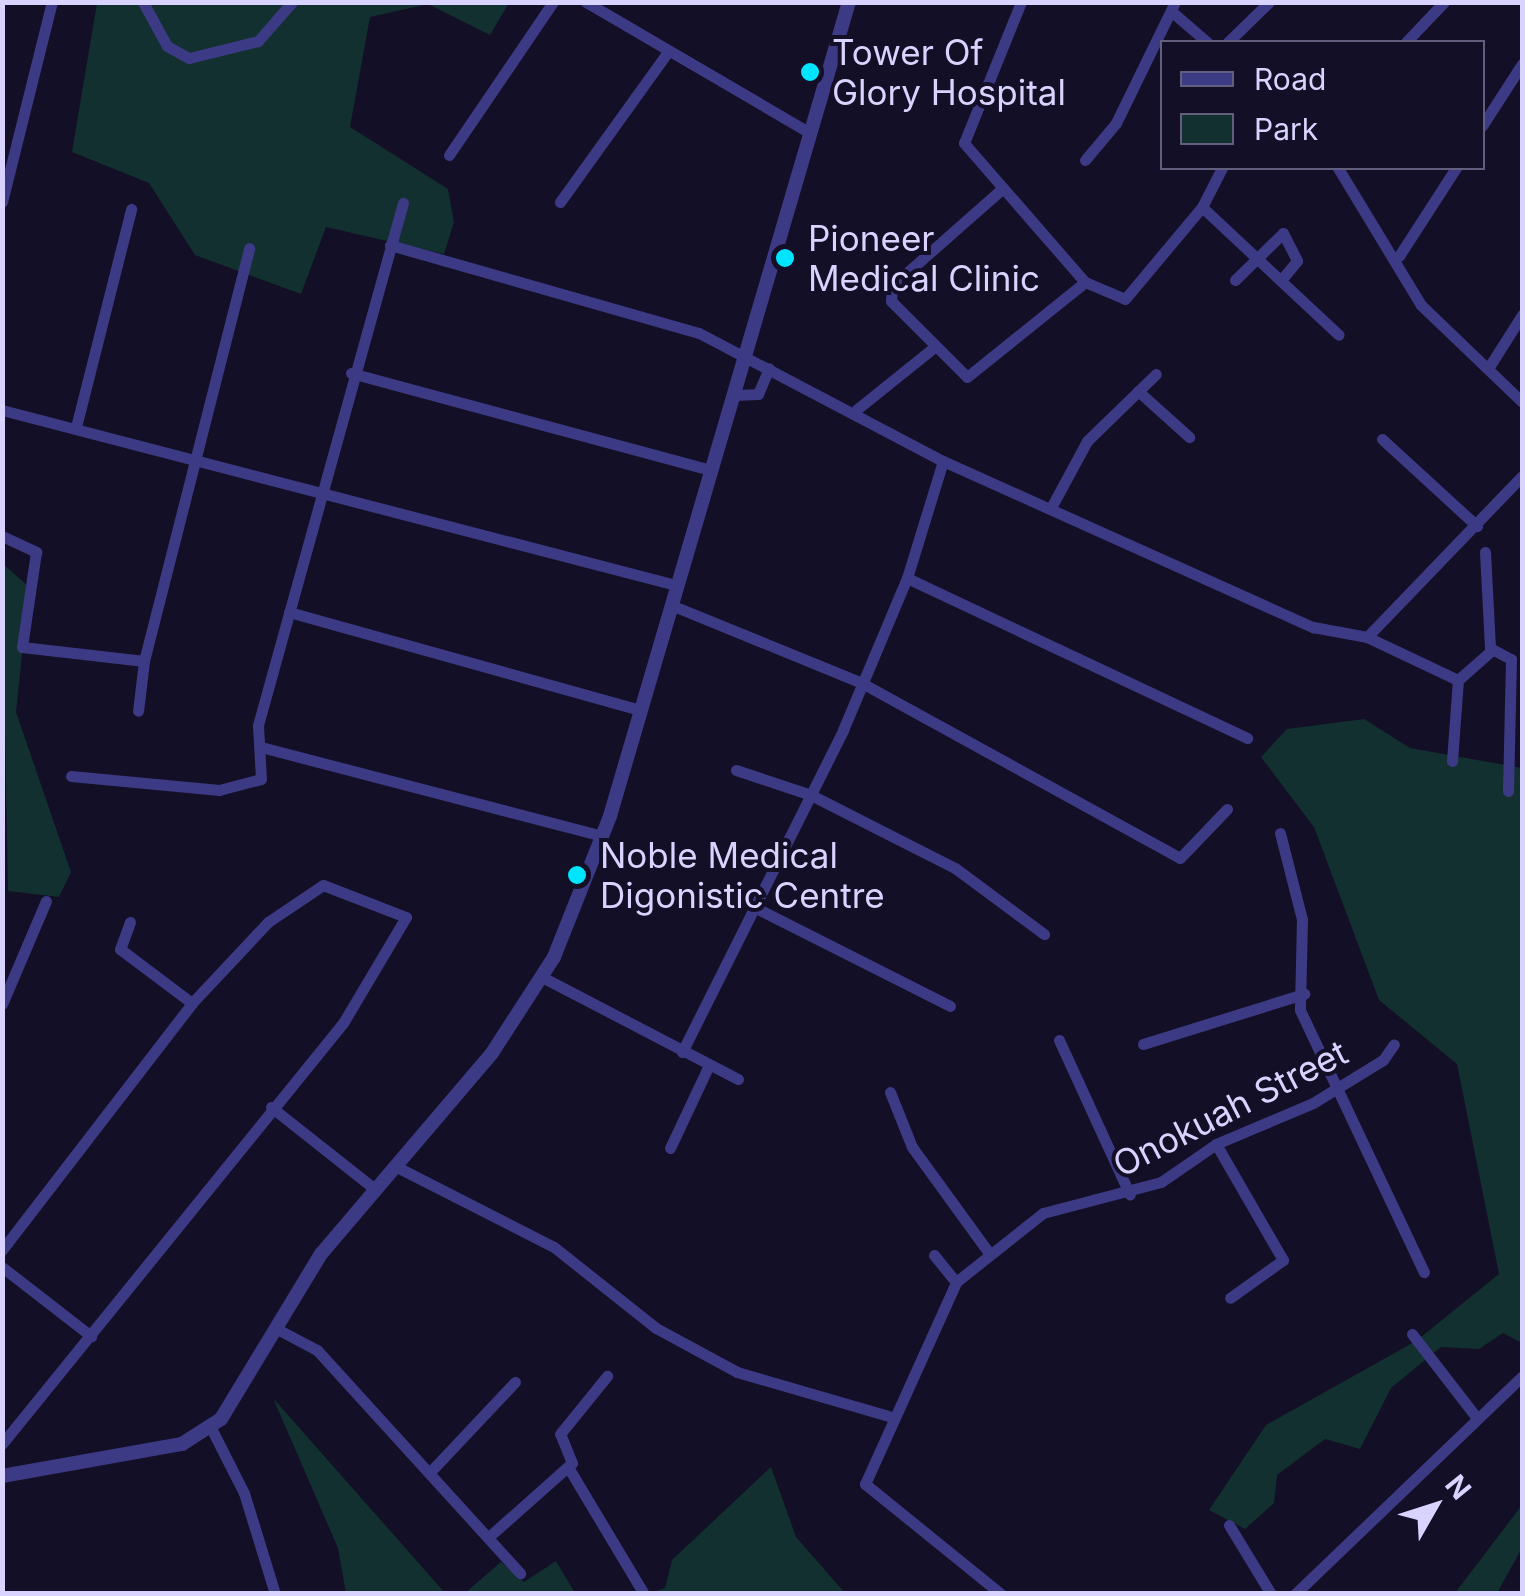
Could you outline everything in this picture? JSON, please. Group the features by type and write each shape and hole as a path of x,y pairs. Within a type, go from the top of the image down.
{"street":[{"path":"2,202 52,2"},
{"path":"142,2 167,46 190,58 258,40 292,2"},
{"path":"449,154 553,2"},
{"path":"586,2 810,133"},
{"path":"1022,2 963,133 1003,188 1086,282 1125,299 1202,206 1221,170"},
{"path":"1230,40 1269,2"},
{"path":"1408,40 1444,2"},
{"path":"2,1476 112,1462 182,1444 210,1426 278,1330 321,1254 542,977 603,836 844,5"},
{"path":"1085,160 1116,123 1173,7 1205,40"},
{"path":"560,202 668,53"},
{"path":"1485,121 1522,64"},
{"path":"1339,170 1398,256 1421,305 1522,402"},
{"path":"1398,256 1455,170"},
{"path":"1003,188 890,290 933,348 961,376 974,376 1086,282"},
{"path":"71,776 243,788 262,779 258,725 317,495 403,203"},
{"path":"1202,206 1339,335"},
{"path":"76,427 131,209"},
{"path":"1235,280 1283,233 1297,261 1282,279"},
{"path":"390,244 699,334 856,410 943,461 1053,504 1313,627 1367,636 1458,680"},
{"path":"138,711 144,661 200,460 249,248"},
{"path":"1489,368 1522,315"},
{"path":"856,410 933,348"},
{"path":"732,395 758,394 769,368"},
{"path":"352,373 710,470"},
{"path":"1053,504 1086,441 1156,374"},
{"path":"1138,391 1189,437"},
{"path":"2,410 200,460 317,495 676,585"},
{"path":"1382,439 1476,526"},
{"path":"682,1052 758,909 908,578 943,461"},
{"path":"1367,636 1522,476"},
{"path":"2,536 36,552 22,647 144,661"},
{"path":"1486,552 1491,651"},
{"path":"908,578 1246,738"},
{"path":"671,606 860,682 1180,858 1228,809"},
{"path":"289,612 639,710"},
{"path":"1491,651 1517,658 1508,791"},
{"path":"1452,761 1458,680 1491,651"},
{"path":"261,747 603,836"},
{"path":"736,770 811,795 955,868 1044,934"},
{"path":"1280,833 1302,919 1304,994 1300,1010 1333,1088 1424,1272"},
{"path":"2,1250 229,957 318,885 407,918 344,1023 271,1107 2,1444"},
{"path":"2,1004 46,901"},
{"path":"758,909 950,1006"},
{"path":"130,922 120,948 192,1003"},
{"path":"542,977 738,1079"},
{"path":"1142,1044 1304,994"},
{"path":"1059,1040 1130,1196"},
{"name":"Onokuah Street","path":"986,1589 868,1491 888,1416 956,1282 988,1253 1043,1214 1130,1196 1216,1144 1384,1060 1394,1044"},
{"path":"670,1148 709,1065"},
{"path":"890,1092 912,1147 988,1253"},
{"path":"271,1107 375,1189"},
{"path":"1216,1144 1284,1260 1230,1298"},
{"path":"395,1166 554,1248 677,1342 736,1372 888,1416"},
{"path":"934,1255 956,1282"},
{"path":"2,1268 91,1336"},
{"path":"278,1330 317,1350 492,1534 520,1573"},
{"path":"1412,1334 1477,1418"},
{"path":"492,1534 568,1467 573,1454 560,1434 607,1376"},
{"path":"1294,1594 1522,1376"},
{"path":"432,1470 515,1382"},
{"path":"210,1426 244,1493 274,1594"},
{"path":"568,1467 644,1594"},
{"path":"1229,1524 1271,1594"},
{"path":"986,1589 1002,1594"}],"green space":[{"path":"97,3 509,3 490,35 428,4 370,17 350,127 448,189 454,222 444,254 326,227 301,294 195,255 149,183 72,152"},
{"path":"2,563 29,587 16,712 71,872 59,897 8,891"},
{"path":"1364,719 1410,748 1522,768 1522,1343 1503,1333 1479,1349 1441,1347 1391,1388 1360,1449 1325,1439 1277,1475 1274,1503 1245,1529 1209,1510 1266,1425 1416,1341 1499,1274 1457,1064 1379,1000 1314,827 1261,757 1287,729"},
{"path":"273,1398 445,1593 346,1593 338,1548"},
{"path":"771,1467 796,1537 845,1593 648,1594 665,1588 672,1560"},
{"path":"1522,1505 1522,1548 1497,1593 1455,1593"},
{"path":"556,1561 575,1593 464,1594 501,1562 524,1582"}],"place":[{"name":"Tower Of Glory Hospital","path":"810,72"},
{"name":"Pioneer Medical Clinic","path":"785,258"},
{"name":"Noble Medical Digonistic Centre","path":"577,875"}]}
